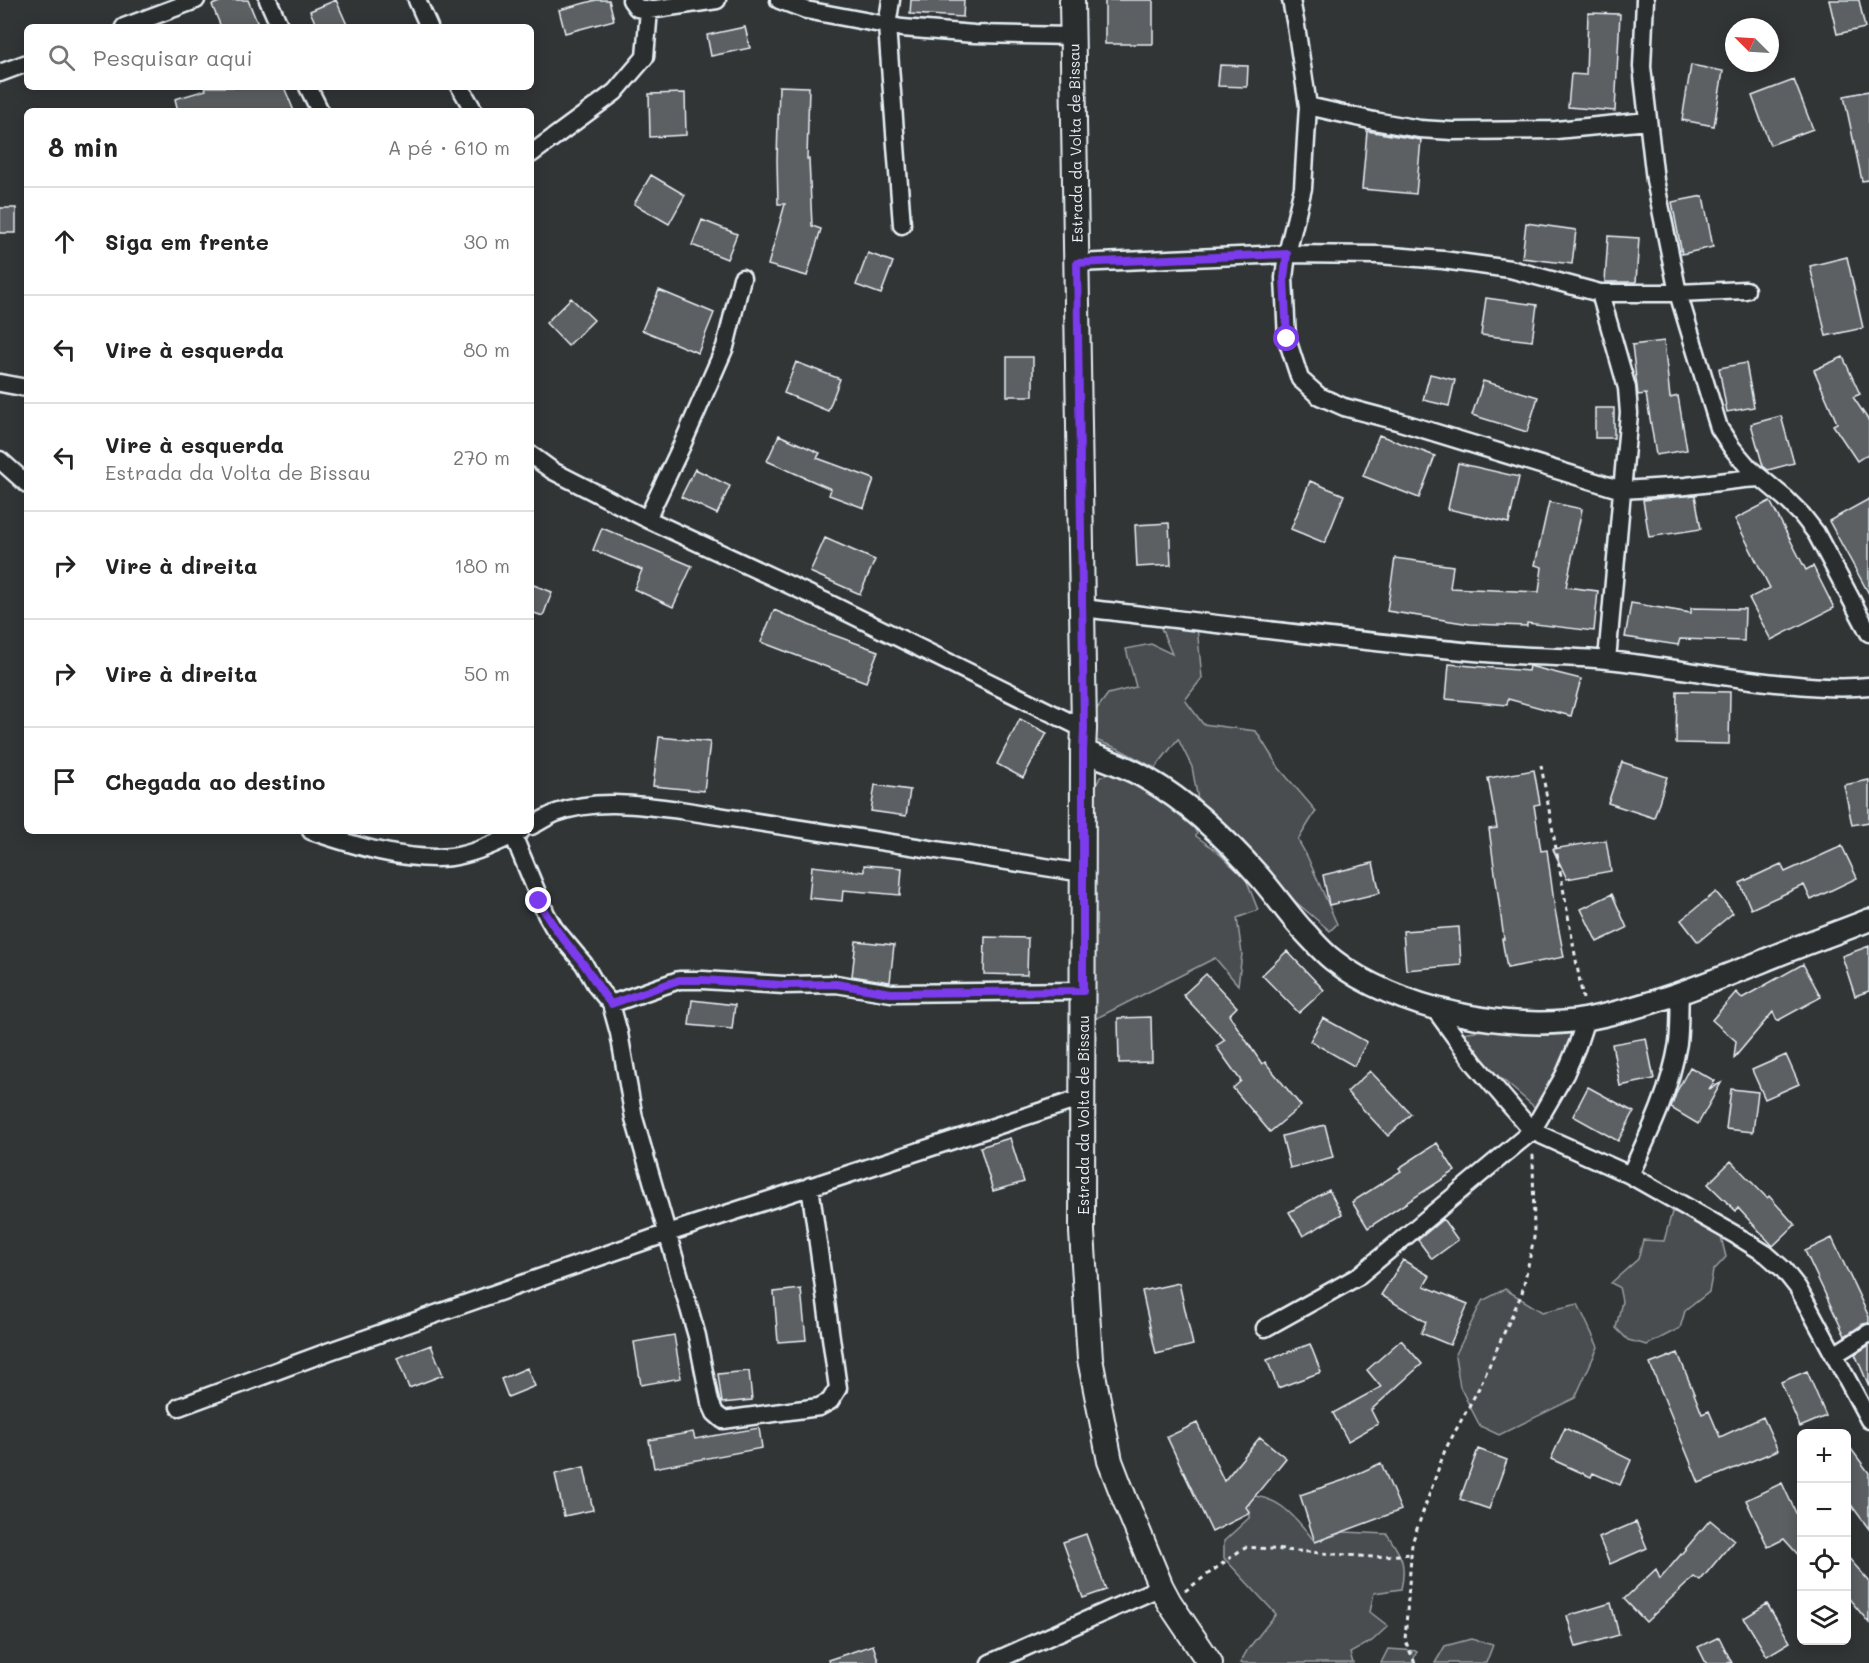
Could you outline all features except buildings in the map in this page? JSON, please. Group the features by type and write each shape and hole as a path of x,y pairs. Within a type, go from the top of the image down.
{"main road":[{"name":"Estrada da Volta de Bissau","path":"1072,0 1083,608 1083,1232 1090,1359 1110,1461 1165,1595 1210,1663"}],"street":[{"path":"132,24 196,0"},
{"path":"417,0 428,24"},
{"path":"630,0 637,8 649,10 717,0"},
{"path":"779,0 806,10 887,26 944,32 1072,36"},
{"path":"891,0 887,26 903,225"},
{"path":"1291,0 1308,106 1303,188 1287,254 1284,278 1287,339 1300,379 1319,396 1344,406 1622,490 1761,478"},
{"path":"1645,0 1642,67 1655,180 1678,293 1719,428 1749,468 1802,516 1816,533 1869,633"},
{"path":"273,1 279,24"},
{"path":"534,152 615,92 645,57 649,10"},
{"path":"0,73 24,64"},
{"path":"310,90 318,108"},
{"path":"462,90 472,108"},
{"path":"1308,106 1420,129 1452,131 1556,130 1648,122"},
{"path":"1077,263 1287,254 1379,255 1443,260 1510,269 1600,293 1746,290"},
{"path":"647,519 725,347 742,278"},
{"path":"1600,293 1627,388 1629,413 1607,660"},
{"path":"0,383 24,387"},
{"path":"534,457 553,471 647,519 824,601 1084,740 1123,766 1150,780 1202,820 1233,848 1300,926 1332,959 1369,984 1434,1008 1502,1021 1540,1023 1586,1019 1716,981 1869,920"},
{"path":"0,460 24,481"},
{"path":"1083,608 1378,644 1490,654 1607,660 1809,687 1869,686"},
{"path":"534,824 556,813 572,809 597,804 627,804 680,810 1083,873"},
{"path":"320,834 386,852 451,857 471,853 515,834"},
{"path":"517,834 546,914 611,1004 619,1033 634,1118 697,1336 710,1402 715,1413 723,1420 819,1407 830,1401 838,1388 810,1186"},
{"path":"611,1004 679,980 784,985 836,984 891,993 1083,991"},
{"path":"1630,1175 1660,1109 1671,1077 1678,1041 1680,992"},
{"path":"1434,1008 1474,1063 1532,1131 1630,1175 1734,1234 1766,1254 1784,1269 1798,1288 1869,1420"},
{"path":"1265,1328 1357,1277 1532,1131 1565,1074 1586,1019"},
{"path":"179,1407 330,1351 668,1233 1082,1098"},
{"path":"1834,1355 1869,1333"},
{"path":"990,1663 1165,1595"}],"path":[{"path":"1541,765 1586,1019"},
{"path":"1415,1663 1405,1640 1412,1543 1445,1450 1480,1386 1522,1293 1534,1238 1532,1131"},
{"path":"1165,1595 1245,1547 1373,1557 1410,1554"}],"shaded area":[{"path":"1173,608 1196,617 1202,678 1185,700 1203,724 1256,731 1279,768 1316,811 1298,840 1337,924 1330,931 1290,897 1204,815 1198,800 1192,767 1178,739 1155,768 1117,748 1095,740 1087,712 1096,710 1108,694 1136,687 1126,649 1151,644 1172,654 1158,621"},
{"path":"1116,771 1184,811 1197,833 1196,836 1214,849 1246,879 1258,910 1237,918 1242,954 1238,985 1215,958 1091,1021 1093,793 1100,777"},
{"path":"1578,1020 1545,1116 1473,1054 1458,1033"},
{"path":"1672,1212 1681,1212 1721,1237 1726,1257 1713,1271 1709,1292 1685,1311 1680,1328 1647,1345 1628,1340 1616,1328 1622,1301 1619,1287 1611,1283 1638,1259 1643,1240 1664,1241"},
{"path":"1505,1289 1542,1312 1578,1304 1598,1347 1575,1398 1499,1435 1480,1426 1460,1387 1455,1356 1482,1301"},
{"path":"1249,1496 1270,1500 1279,1505 1295,1518 1315,1542 1344,1532 1387,1534 1396,1548 1403,1566 1401,1589 1374,1593 1370,1612 1388,1626 1372,1641 1350,1653 1353,1663 1240,1663 1248,1649 1276,1614 1224,1558 1224,1541 1250,1517"},
{"path":"1471,1639 1493,1645 1486,1663 1435,1663 1445,1646"},
{"path":"1388,1649 1417,1651 1412,1663 1381,1663"}],"route":[{"path":"539,901 554,928 584,964 597,987 611,1004 679,980 784,985 836,984 891,993 1083,991 1084,729 1077,263 1287,254 1284,278 1287,339"}]}
